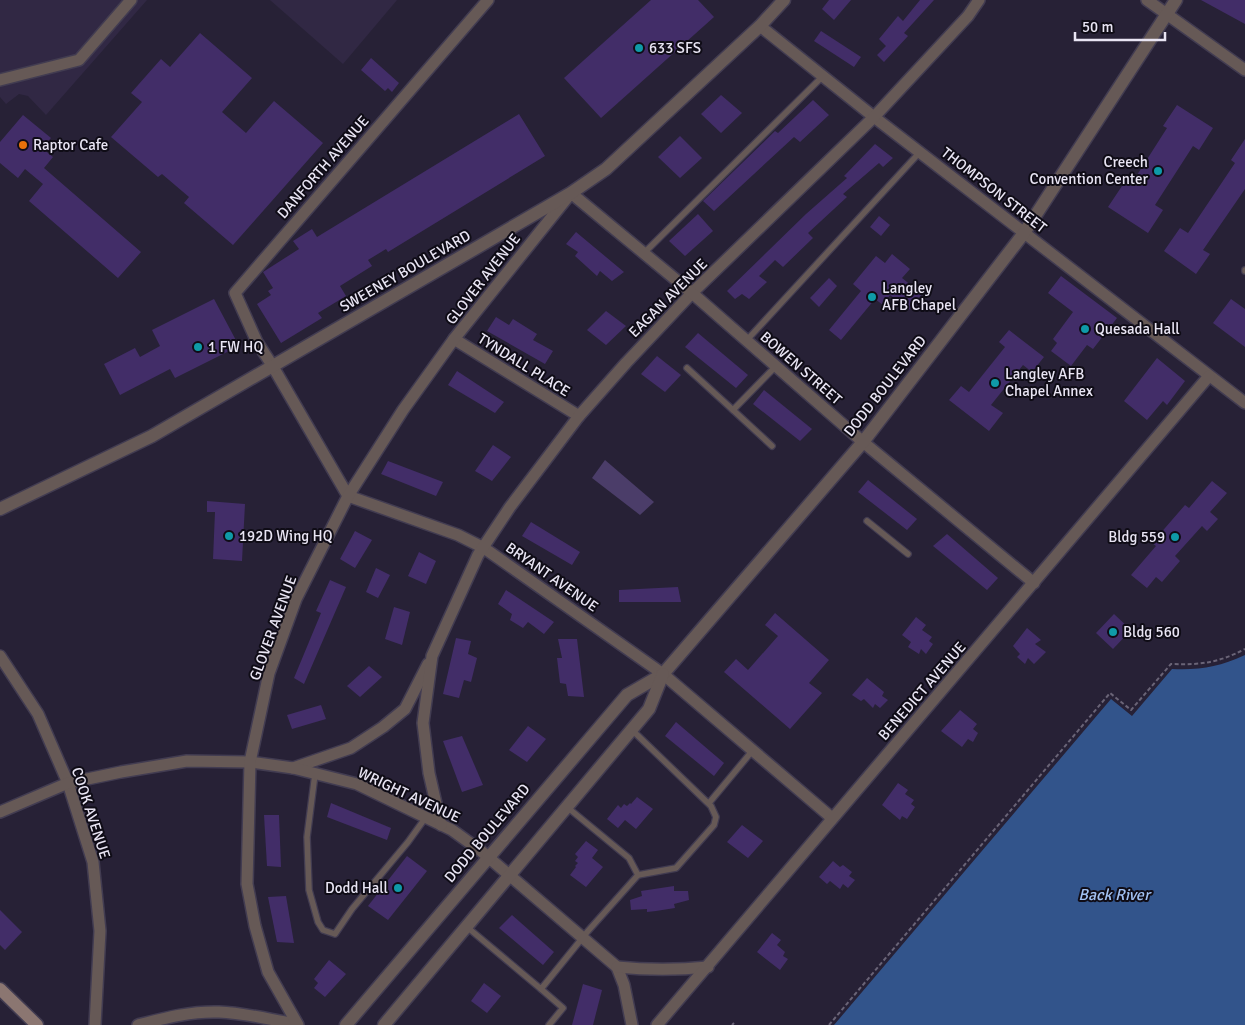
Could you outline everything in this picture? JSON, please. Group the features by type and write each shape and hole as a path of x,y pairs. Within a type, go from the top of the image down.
{"main road":[{"path":"0,989 37,1025"}],"street":[{"path":"0,80 79,60 130,0"},
{"name":"DANFORTH AVENUE","path":"272,365 257,342 234,293 488,0"},
{"name":"SWEENEY BOULEVARD","path":"0,509 152,436 272,365 424,280 571,193 606,169 760,26 784,0"},
{"name":"EAGAN AVENUE","path":"294,768 351,748 383,727 404,709 432,656 478,555 510,507 579,416 692,293 874,117 968,16 979,0"},
{"path":"1147,0 1245,70"},
{"name":"DODD BOULEVARD","path":"346,1025 628,695 662,674 863,442 1024,233 1176,0"},
{"name":"THOMPSON STREET","path":"760,26 874,117 1245,403"},
{"name":"BOWEN STREET","path":"571,193 692,293 863,442 1034,584"},
{"name":"GLOVER AVENUE","path":"297,1025 268,972 255,926 248,884 250,762 269,673 296,599 348,496 403,410 454,339 571,193"},
{"name":"TYNDALL PLACE","path":"454,339 579,416"},
{"path":"272,365 348,496"},
{"name":"BENEDICT AVENUE","path":"657,1025 1209,376"},
{"name":"BRYANT AVENUE","path":"348,496 458,534 484,548 662,674 832,818"},
{"name":"COOK AVENUE","path":"0,656 38,714 68,783 93,862 100,931 95,1025"},
{"name":"EAGAN AVENUE","path":"432,656 423,723 429,773 441,825"},
{"name":"DODD BOULEVARD","path":"384,1025 650,709 662,674"},
{"name":"WRIGHT AVENUE","path":"0,812 68,783 187,761 250,762 294,768 357,784 452,830 488,857 617,967"},
{"path":"632,1025 624,985 617,967 645,970 708,967"},
{"path":"138,1025 175,1015 220,1012 244,1014 297,1025"}],"lane":[{"path":"643,254 823,76"},
{"path":"746,341 920,152"},
{"path":"733,410 776,366"},
{"path":"687,368 772,446"},
{"path":"867,521 908,554"},
{"path":"541,989 582,938 638,875 676,868 714,825 716,817 709,803 632,730"},
{"path":"709,803 753,750"},
{"path":"315,774 306,837 309,890 318,922 323,930 335,934 426,817"},
{"path":"567,808 629,858 638,875"},
{"path":"467,927 563,1008 549,1025"}],"path":[{"path":"829,1025 1110,693 1131,710 1170,664 1199,664 1229,658 1245,649"}],"shaded area":[{"path":"0,0 147,0 46,115 28,96 19,94 6,104 0,97"},
{"path":"270,0 397,0 343,64"},
{"path":"605,460 654,502 640,515 592,478"}],"water":[{"name":"Back River","path":"1245,655 1245,1025 834,1025 1111,699 1132,716 1172,669 1210,667"}],"building":[{"name":"633 SFS","path":"651,0 698,0 714,17 601,118 564,78"},
{"path":"829,0 851,0 834,20 822,9"},
{"path":"920,0 934,0 904,33 908,36 884,62 877,55 886,46 879,39 898,16 903,21"},
{"path":"1201,0 1245,0 1245,24"},
{"path":"821,31 861,57 854,67 814,41"},
{"path":"200,33 252,78 222,112 246,133 274,101 323,143 233,245 184,203 189,197 162,174 158,177 111,137 142,102 131,93 161,59 170,67"},
{"path":"371,58 399,83 392,92 388,88 385,91 361,70"},
{"path":"721,95 742,113 721,133 701,114"},
{"path":"813,100 829,115 800,142 794,137 714,211 703,201 775,131 778,133"},
{"name":"Creech Convention Center","path":"1177,105 1213,128 1199,150 1193,146 1155,205 1163,210 1148,233 1108,207 1124,183 1130,186 1167,128 1163,126"},
{"path":"519,114 545,156 388,252 386,249 368,260 372,266 340,286 346,296 318,313 322,318 281,343 257,304 271,295 268,291 273,288 263,272 299,249 293,241 312,229 317,237"},
{"path":"23,115 51,138 42,148 53,157 44,168 141,252 118,278 29,201 43,184 25,169 18,178 0,163 0,142"},
{"path":"680,136 702,158 680,178 658,157"},
{"path":"1245,139 1245,189 1203,250 1210,254 1196,274 1164,251 1180,228 1188,233 1235,163 1231,160"},
{"path":"875,144 893,158 883,167 879,163 843,194 847,197 808,233 813,238 783,267 775,260 759,276 767,282 749,299 742,294 735,299 727,291 806,214 847,178 844,176"},
{"path":"698,214 713,231 685,256 669,241"},
{"path":"879,216 890,225 881,236 870,227"},
{"path":"576,232 624,272 612,281 600,271 597,276 575,256 578,252 566,244"},
{"name":"Langley AFB Chapel","path":"892,254 910,269 902,278 922,294 909,310 890,295 883,305 875,299 841,340 829,330 861,291 853,284 876,256 885,263"},
{"name":"Quesada Hall","path":"1061,276 1117,318 1093,349 1087,345 1071,366 1051,351 1057,343 1053,339 1073,312 1048,293"},
{"path":"829,278 837,286 819,307 810,298"},
{"name":"1 FW HQ","path":"214,299 239,346 175,378 170,369 120,395 104,364 135,348 140,357 160,346 152,330"},
{"path":"1231,299 1245,309 1245,347 1213,323"},
{"path":"606,311 626,326 606,345 587,330"},
{"path":"496,317 509,325 513,319 537,334 533,340 553,351 545,364 487,331"},
{"name":"Langley AFB Chapel Annex","path":"1009,330 1044,357 1032,372 1023,365 991,405 1003,413 989,431 949,400 961,386 969,392 1005,347 999,342"},
{"path":"698,333 748,375 736,388 685,347"},
{"path":"657,356 681,375 665,392 641,374"},
{"path":"1157,358 1185,381 1167,405 1163,401 1147,420 1124,401"},
{"path":"457,371 504,402 495,413 448,385"},
{"path":"764,390 812,429 800,441 753,404"},
{"path":"493,445 511,457 492,481 475,471"},
{"path":"388,461 443,482 436,496 381,474"},
{"path":"868,480 917,519 907,530 858,492"},
{"name":"Bldg 559","path":"1212,481 1227,493 1210,512 1218,519 1207,531 1202,526 1175,556 1180,561 1162,582 1156,577 1147,588 1131,575 1156,546 1152,543 1185,505 1189,508"},
{"name":"192D Wing HQ","path":"207,501 245,504 242,561 213,559 215,512 207,512"},
{"path":"531,522 580,552 572,565 522,536"},
{"path":"355,531 372,540 355,568 340,559"},
{"path":"947,534 998,578 987,590 933,546"},
{"path":"419,552 436,561 426,584 408,576"},
{"path":"376,568 390,575 378,598 366,592"},
{"path":"330,580 346,587 304,684 294,678 321,613 316,611"},
{"path":"678,587 681,602 619,602 619,590"},
{"path":"506,590 554,622 544,634 528,622 523,628 510,620 512,614 498,604"},
{"path":"394,607 410,612 402,645 385,639"},
{"path":"775,613 829,660 809,683 822,693 790,729 724,672 736,659 748,670 778,636 765,625"},
{"name":"Bldg 560","path":"1114,614 1131,630 1113,649 1096,633"},
{"path":"916,617 926,625 922,630 932,637 929,641 933,644 926,654 921,649 919,654 908,647 911,642 902,635"},
{"path":"1027,628 1041,640 1035,644 1046,652 1034,664 1028,658 1025,664 1017,657 1020,654 1013,646"},
{"path":"456,638 471,641 468,654 477,658 471,682 464,680 459,698 443,694"},
{"path":"558,639 577,639 584,697 568,696 566,684 560,683 557,658 562,658"},
{"path":"369,666 382,677 360,697 347,686"},
{"path":"867,678 884,692 882,696 888,700 880,708 875,704 873,708 864,699 861,701 852,695"},
{"path":"321,705 326,719 292,729 287,715"},
{"path":"960,710 977,724 973,729 978,733 973,742 968,739 962,747 941,731"},
{"path":"676,722 724,763 714,776 665,736"},
{"path":"528,726 546,739 527,762 509,750"},
{"path":"462,736 483,785 462,792 443,741"},
{"path":"898,783 908,790 905,794 914,800 911,804 915,807 907,819 902,816 900,820 882,805"},
{"path":"637,797 653,809 636,829 625,820 618,828 607,819 618,805 621,808 624,804 627,806"},
{"path":"331,803 391,828 387,840 327,817"},
{"path":"264,815 279,815 281,867 267,866"},
{"path":"742,825 763,841 748,858 727,842"},
{"path":"586,841 598,850 592,858 603,867 586,887 570,875 578,863 575,861 578,857 575,854"},
{"name":"Dodd Hall","path":"407,856 427,871 388,920 368,906"},
{"path":"833,861 840,867 843,865 852,872 849,876 855,880 848,888 843,884 840,889 830,881 827,884 819,877"},
{"path":"674,886 674,891 688,891 689,900 674,904 675,908 647,912 647,909 631,910 630,900 642,896 641,891"},
{"path":"286,896 294,943 277,942 268,897"},
{"path":"0,910 22,932 5,950 0,945"},
{"path":"512,915 554,952 543,965 499,928"},
{"path":"772,933 781,940 777,945 785,952 783,956 788,959 780,970 757,952"},
{"path":"329,960 346,974 325,997 314,988 318,983 314,979"},
{"path":"484,983 501,996 487,1013 471,1001"},
{"path":"583,984 602,990 593,1025 572,1025"}],"place":[{"name":"633 SFS","path":"639,48"},
{"name":"Raptor Cafe","path":"23,145"},
{"name":"Creech Convention Center","path":"1158,171"},
{"name":"Langley AFB Chapel","path":"872,297"},
{"name":"Quesada Hall","path":"1085,329"},
{"name":"1 FW HQ","path":"198,347"},
{"name":"Langley AFB Chapel Annex","path":"995,383"},
{"name":"192D Wing HQ","path":"229,536"},
{"name":"Bldg 559","path":"1175,537"},
{"name":"Bldg 560","path":"1113,632"},
{"name":"Dodd Hall","path":"398,888"}]}
